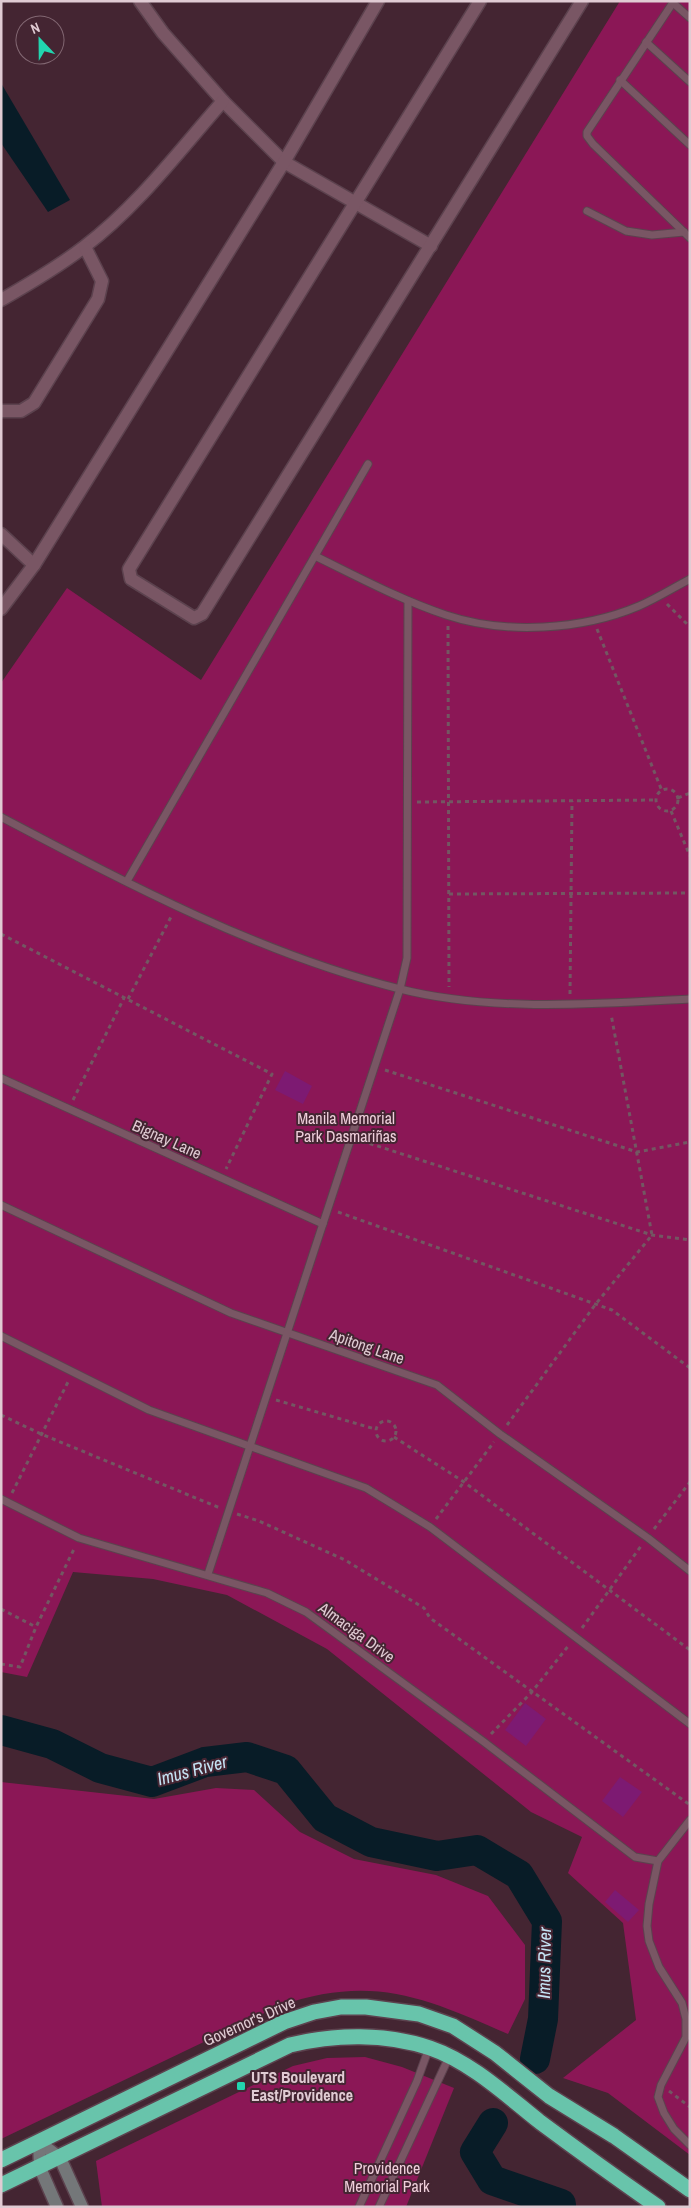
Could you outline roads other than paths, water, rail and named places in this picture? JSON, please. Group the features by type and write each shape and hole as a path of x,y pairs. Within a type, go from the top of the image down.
{"highway":[{"name":"Governor's Drive","path":"1,2160 284,2022 323,2010 341,2007 366,2007 419,2014 453,2026 494,2053 550,2096 614,2136 690,2190"},
{"path":"1,2185 40,2168 290,2045 314,2039 362,2037 387,2038 430,2048 449,2057 478,2074 593,2162 658,2207"}],"main road":[{"path":"39,2142 60,2158 82,2207"},
{"path":"39,2142 40,2168 57,2207"}],"street":[{"path":"140,1 163,33 223,101 284,162 431,246"},
{"path":"1,609 34,565 284,162 378,1"},
{"path":"480,1 130,569 131,578 194,618 202,614 582,1"},
{"path":"1,300 45,274 85,246 140,196 223,101"},
{"path":"1,411 21,411 34,403 98,299 102,281 85,246"},
{"path":"1,534 34,565"}],"lane":[{"path":"687,235 587,136 589,126 674,2 690,18"},
{"path":"646,42 690,82"},
{"path":"620,80 690,145"},
{"path":"587,211 626,231 652,235 687,235"},
{"path":"127,880 368,464"},
{"path":"315,556 408,601 448,616 513,627 544,626 594,619 639,606 690,579"},
{"path":"208,1574 375,1067 400,989 407,958 409,802 408,601"},
{"path":"1,817 177,906 293,956 400,989 449,998 508,1003 609,1004 690,999"},
{"name":"Bignay Lane","path":"1,1078 323,1224"},
{"name":"Apitong Lane","path":"1,1205 231,1313 437,1385 500,1434 648,1538 690,1571"},
{"path":"1,1336 149,1410 366,1488 430,1527 690,1724"},
{"name":"Almaciga Drive","path":"4,1500 79,1538 208,1574 267,1593 306,1612 484,1742 635,1857 658,1861"},
{"path":"690,1820 658,1861 648,1904 648,1934 659,1966 682,2003 686,2019 686,2037 661,2085 658,2097 664,2113 674,2129 690,2145"},
{"path":"359,2207 417,2081 430,2048"},
{"path":"379,2207 449,2057"},
{"path":"370,2183 387,2190"}],"water":[{"path":"1,83 70,200 48,212 1,143"}],"waterway":[{"name":"Imus River","path":"1,1730 52,1744 100,1768 152,1782 205,1762 247,1757 286,1770 325,1818 371,1842 437,1856 477,1850 519,1875 547,1921 543,2019 535,2059"},
{"name":"Imus River","path":"493,2123 475,2152 492,2180 561,2204 561,2207"}],"place":[{"name":"UTS Boulevard East/Providence","path":"241,2086"}],"park label":[{"name":"Manila Memorial Park Dasmariñas","path":"346,1127"},
{"name":"Providence Memorial Park","path":"387,2177"}]}
